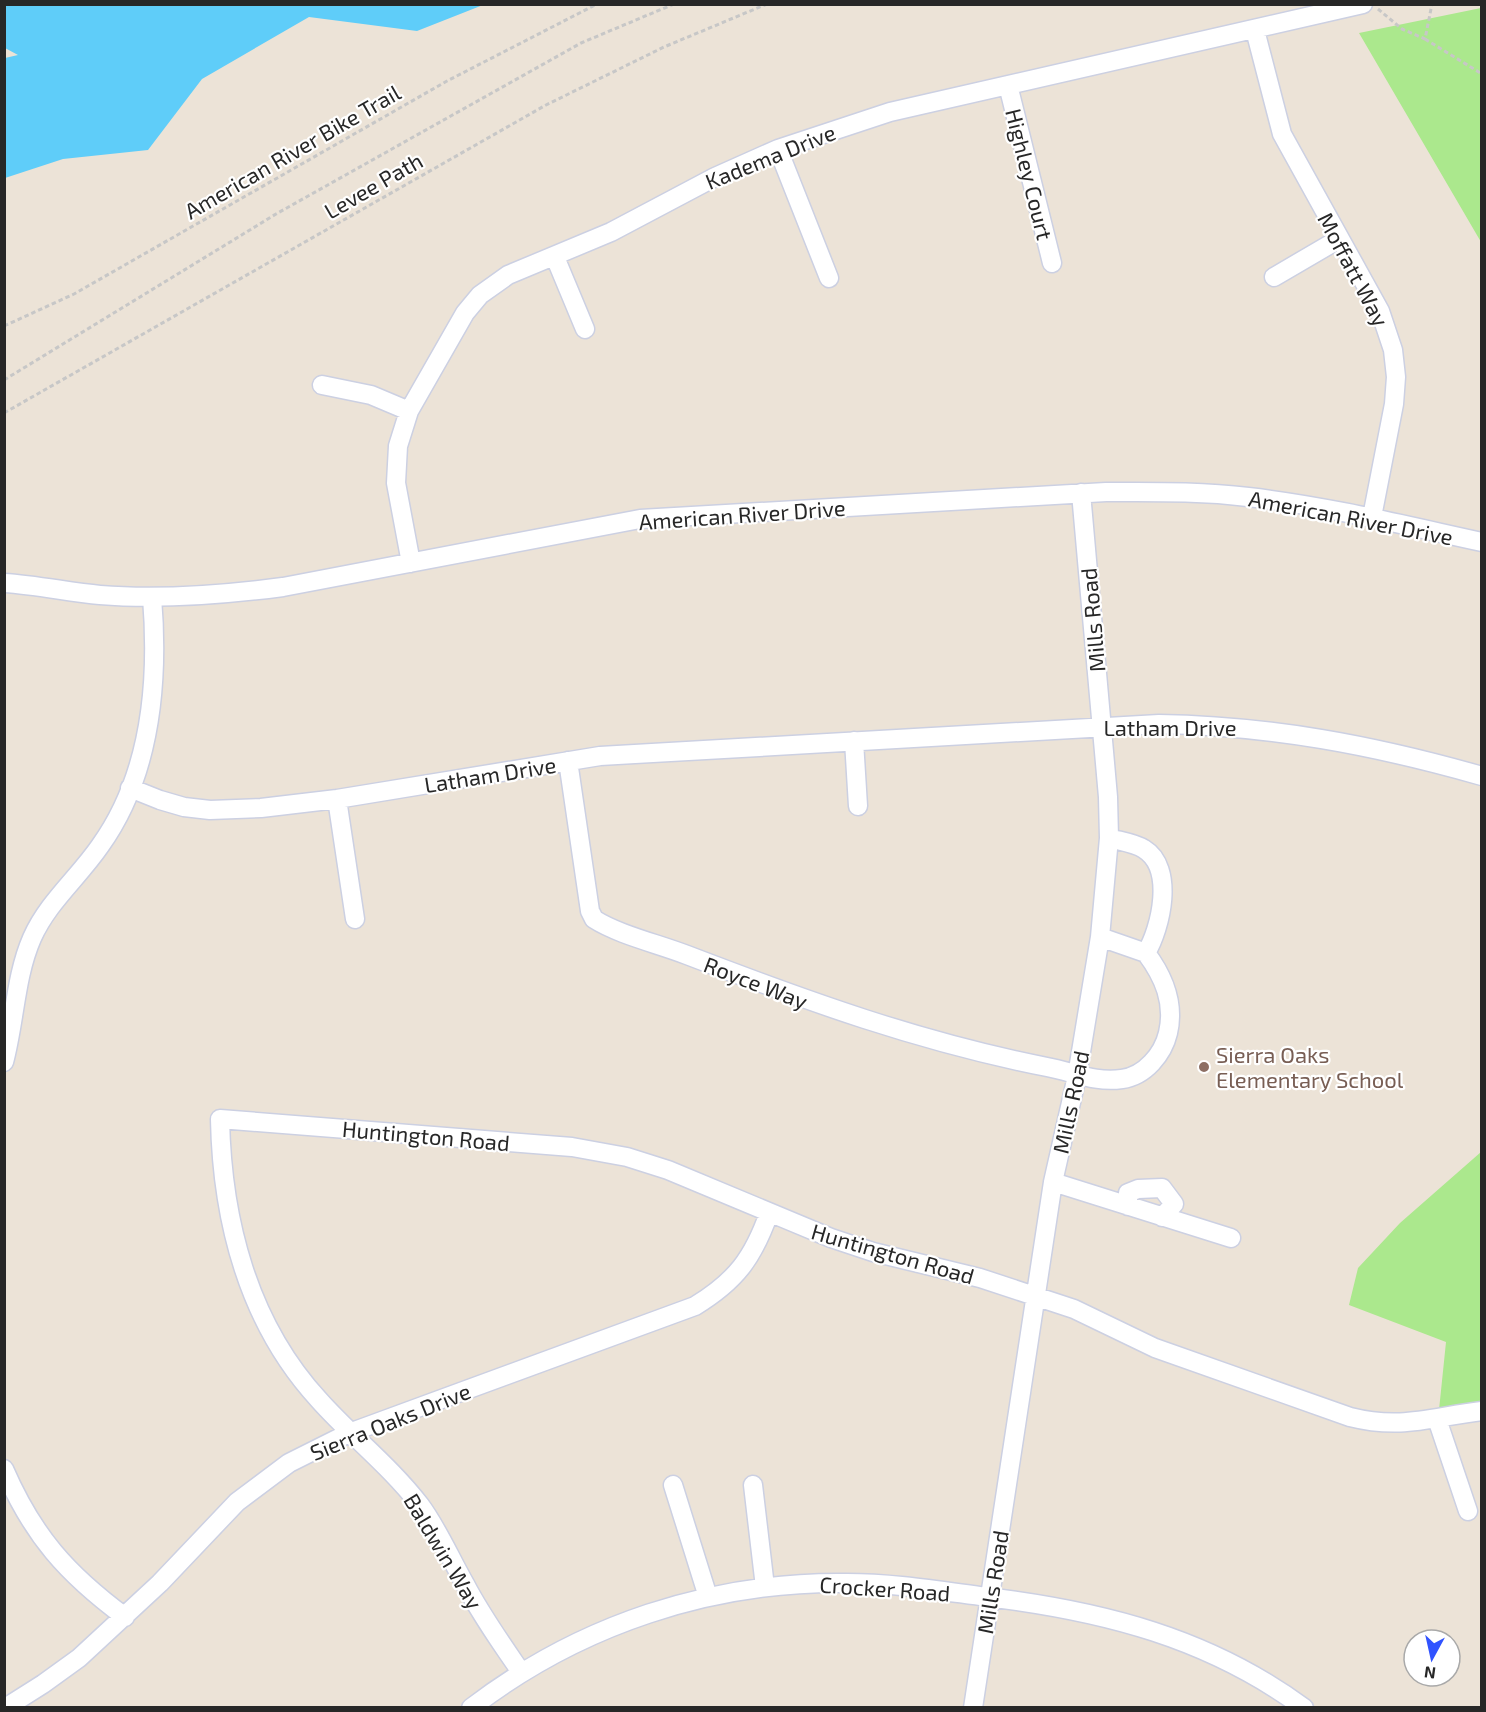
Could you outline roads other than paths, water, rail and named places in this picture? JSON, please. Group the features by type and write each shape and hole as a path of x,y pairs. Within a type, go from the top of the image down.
{"street":[{"name":"Kadema Drive","path":"411,562 396,483 398,446 409,411 472,304 508,275 611,232 715,177 778,149 890,112 1363,4"},
{"name":"Moffatt Way","path":"1255,30 1282,134 1380,311 1393,350 1396,377 1394,404 1372,517"},
{"name":"Highley Court","path":"1008,85 1052,263"},
{"path":"778,149 829,278"},
{"path":"1274,277 1339,239"},
{"path":"555,257 585,329"},
{"path":"322,385 370,395 409,411"},
{"name":"American River Drive","path":"4,583 99,595 152,597 230,594 283,587 640,519 1081,493 1178,492 1246,496 1372,517 1482,542"},
{"name":"Mills Road","path":"973,1707 1053,1182 1077,1076 1100,937 1109,838 1102,726 1081,493"},
{"path":"4,1062 18,980 32,938 48,909 100,845 130,788 142,749 154,682 152,597"},
{"name":"Latham Drive","path":"130,788 160,800 210,810 337,799 600,756 1159,723 1220,725 1281,731 1379,748 1482,776"},
{"path":"854,741 858,806"},
{"name":"Royce Way","path":"568,761 590,911 598,921 841,1014 974,1053 1056,1069 1098,1081 1125,1079 1149,1065 1166,1042 1171,1014 1165,983 1146,953"},
{"path":"337,799 355,919"},
{"path":"1100,937 1146,953 1161,918 1162,894 1155,860 1144,848 1109,838"},
{"name":"Huntington Road","path":"220,1119 600,1151 668,1170 769,1213 873,1252 980,1278 1074,1309 1155,1348 1350,1417 1388,1424 1413,1424 1482,1411"},
{"name":"Baldwin Way","path":"220,1119 221,1162 226,1204 236,1246 250,1287 290,1364 317,1398 349,1433 384,1464 423,1510 489,1625 521,1672"},
{"path":"1053,1182 1231,1238"},
{"path":"1128,1206 1128,1193 1138,1189 1162,1188 1174,1204 1162,1216"},
{"name":"Sierra Oaks Drive","path":"6,1707 70,1664 125,1617 237,1502 289,1463 349,1433 695,1306 716,1293 742,1268 756,1248 769,1213"},
{"path":"1437,1419 1468,1510"},
{"path":"4,1469 30,1522 47,1546 88,1589 125,1617"},
{"path":"673,1485 708,1597"},
{"path":"753,1485 765,1587"},
{"name":"Crocker Road","path":"471,1707 521,1672 604,1629 643,1615 708,1597 765,1587 849,1582 1066,1607 1147,1628 1224,1659 1305,1707"}],"water":[{"path":"5,4 483,5 417,31 309,17 202,79 148,150 63,159 5,178 5,58 18,55 5,48"}],"place":[{"name":"Sierra Oaks Elementary School","path":"1204,1067"}]}
